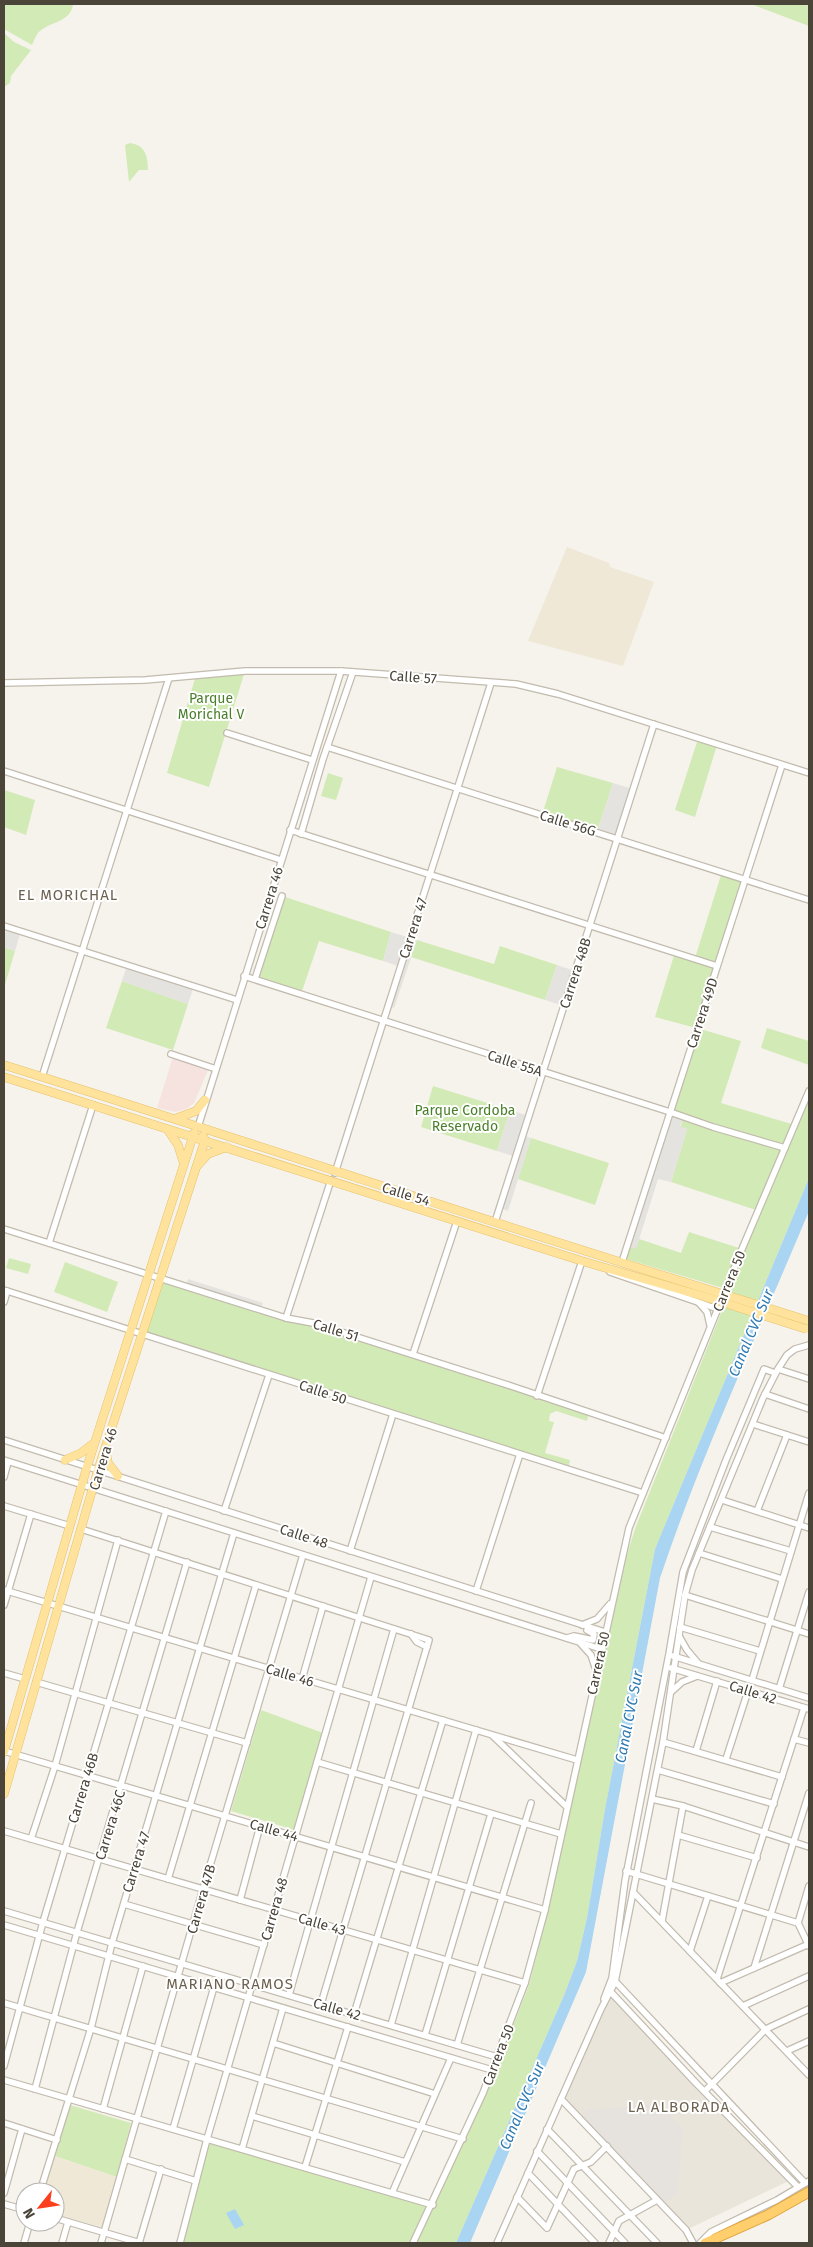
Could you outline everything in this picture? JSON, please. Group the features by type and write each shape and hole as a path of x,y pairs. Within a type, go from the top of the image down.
{"highway":[{"path":"718,2243 742,2232 808,2185"},
{"path":"705,2243 768,2215"}],"main road":[{"name":"Calle 54","path":"4,1065 622,1262 808,1330"},
{"name":"Calle 54","path":"4,1077 582,1261 809,1321"},
{"path":"174,1118 190,1115 206,1100"},
{"path":"198,1127 205,1140"},
{"name":"Carrera 46","path":"4,1751 87,1467 192,1137 198,1127"},
{"path":"168,1130 178,1145 183,1165"},
{"name":"Carrera 46","path":"4,1794 98,1470 205,1140"},
{"path":"195,1170 208,1154 227,1147"},
{"path":"168,1214 173,1217 179,1217"},
{"path":"65,1460 81,1453 95,1442"},
{"path":"106,1448 108,1463 118,1476"}],"street":[{"name":"Calle 57","path":"4,683 169,678 245,671 341,671 534,687 809,773"},
{"name":"Carrera 46","path":"198,1127 280,860 297,816 312,760 341,671"},
{"path":"301,834 327,747 353,672"},
{"path":"42,1078 169,678"},
{"name":"Carrera 47","path":"336,1172 491,683"},
{"name":"Carrera 48B","path":"496,1222 654,724"},
{"path":"227,733 312,760"},
{"name":"Calle 56G","path":"327,747 809,900"},
{"name":"Carrera 49D","path":"622,1262 782,765"},
{"path":"4,771 280,860"},
{"path":"290,830 717,966"},
{"name":"Carrera 46","path":"255,980 282,896"},
{"path":"4,926 237,1000"},
{"name":"Calle 55A","path":"244,976 722,1130 786,1148"},
{"path":"171,1054 216,1069"},
{"name":"Carrera 50","path":"413,2243 433,2205 463,2139 525,1983 544,1910 629,1528 809,1091"},
{"path":"49,1243 93,1105"},
{"path":"286,1318 330,1180"},
{"path":"413,1354 457,1221"},
{"name":"Calle 51","path":"4,1229 286,1318 313,1323 413,1354 666,1438"},
{"path":"537,1396 582,1261"},
{"name":"Calle 54","path":"582,1261 620,1277 718,1309"},
{"path":"4,1302 5,1291"},
{"name":"Calle 50","path":"5,1291 643,1493"},
{"path":"695,1300 707,1312 709,1330"},
{"path":"496,2243 613,1980 658,1770 685,1595 699,1553 776,1371 787,1355 795,1349 809,1345"},
{"path":"808,2185 613,1980 626,1871 669,1654 678,1594 686,1564 764,1369 809,1380"},
{"path":"224,1510 268,1375"},
{"path":"765,1394 809,1409"},
{"path":"350,1550 393,1414"},
{"path":"753,1424 809,1442"},
{"path":"757,1511 787,1435"},
{"name":"Calle 48","path":"4,1440 605,1632"},
{"path":"476,1591 520,1454"},
{"path":"4,1477 6,1461"},
{"name":"Calle 48","path":"6,1461 601,1649"},
{"path":"752,1680 809,1493"},
{"path":"722,1500 809,1528"},
{"path":"4,1506 70,1526"},
{"name":"Carrera 46B","path":"4,2066 43,1922 166,1511"},
{"path":"4,1605 6,1590 31,1514"},
{"path":"710,1527 791,1551"},
{"path":"81,1529 429,1640 321,2004"},
{"name":"Carrera 47","path":"43,2182 91,2028 112,1943 234,1533"},
{"path":"31,1839 76,1693 118,1540"},
{"path":"699,1553 782,1579"},
{"name":"Carrera 47B","path":"101,2243 156,2048 303,1555"},
{"name":"Carrera 46C","path":"35,2089 77,1932 166,1638 187,1562"},
{"name":"Carrera 48","path":"180,2243 227,2069 371,1577"},
{"path":"168,1879 256,1585"},
{"name":"Calle 46","path":"6,1590 577,1760"},
{"path":"779,1688 809,1592"},
{"path":"685,1595 809,1634"},
{"path":"582,1625 597,1619 608,1608 612,1600"},
{"path":"302,1678 323,1606"},
{"path":"567,1638 574,1636 591,1641 595,1638 592,1632 576,1626 573,1622"},
{"path":"289,1995 353,1773 372,1699 394,1629"},
{"path":"679,1631 760,1651"},
{"name":"Calle 42","path":"679,1631 683,1646 700,1664"},
{"path":"412,1634 417,1642 427,1647"},
{"path":"580,1642 592,1655 596,1672"},
{"name":"Calle 42","path":"669,1654 809,1697"},
{"path":"681,1671 676,1664 679,1660 684,1659"},
{"name":"Calle 42","path":"666,1666 807,1708"},
{"path":"4,1673 25,1679"},
{"path":"670,1694 682,1682 697,1676"},
{"path":"696,1750 717,1681"},
{"path":"36,1682 247,1743"},
{"path":"726,1759 748,1691"},
{"path":"719,1981 794,1739 807,1708"},
{"path":"354,2014 443,1720"},
{"path":"391,2025 476,1730"},
{"path":"492,1735 567,1807"},
{"path":"794,1739 809,1743"},
{"path":"663,1742 696,1750 782,1777"},
{"name":"Calle 44","path":"4,1751 544,1910"},
{"path":"317,1762 561,1834"},
{"path":"658,1770 774,1804"},
{"path":"754,1968 809,1793"},
{"path":"652,1799 683,1806 809,1847"},
{"path":"457,2045 531,1803"},
{"path":"662,1921 683,1806"},
{"path":"425,2035 491,1814"},
{"path":"240,1900 260,1826"},
{"name":"Calle 43","path":"4,1831 525,1983"},
{"path":"678,1835 757,1858"},
{"path":"626,1871 798,1923"},
{"path":"719,1981 809,1945 798,1923 809,1886"},
{"path":"633,1892 809,2074"},
{"path":"690,1951 708,1896"},
{"path":"124,1904 264,1945"},
{"name":"Calle 42","path":"4,1910 497,2057"},
{"name":"Calle 42","path":"4,1925 492,2070"},
{"path":"103,2109 143,1966"},
{"path":"743,2006 809,1976"},
{"path":"173,2129 214,1987"},
{"path":"609,1989 705,2092 798,2187"},
{"path":"4,2003 463,2139"},
{"path":"242,2149 283,2008"},
{"path":"705,2092 766,2029 809,2009"},
{"path":"305,2168 348,2027"},
{"path":"787,2051 809,2041"},
{"path":"273,2043 435,2094"},
{"path":"392,2193 451,2058"},
{"path":"4,2080 433,2205"},
{"path":"715,2101 716,2094 720,2094"},
{"path":"560,2099 686,2230 694,2243"},
{"path":"252,2116 405,2162"},
{"path":"4,2123 57,2140"},
{"path":"4,2193 22,2129"},
{"path":"547,2130 657,2243"},
{"path":"517,2197 547,2228 574,2169 591,2162 607,2146"},
{"path":"537,2152 625,2243"},
{"path":"125,2158 196,2180"},
{"path":"65,2221 139,2243 161,2169"},
{"path":"528,2173 595,2243"},
{"path":"700,2243 711,2232 777,2200 798,2187 808,2185"},
{"path":"609,2243 619,2221 657,2200"},
{"path":"62,2243 68,2222"}],"shaded area":[{"path":"567,547 609,563 610,567 654,582 623,666 528,641"},
{"path":"613,783 633,789 618,839 597,832"},
{"path":"4,929 20,934 15,951 4,947"},
{"path":"391,932 417,940 394,1008 388,1006 401,967 383,961"},
{"path":"127,965 194,986 188,1004 122,981"},
{"path":"557,965 575,971 564,1006 545,1000"},
{"path":"173,1057 208,1070 194,1103 186,1109 176,1112 157,1108"},
{"path":"510,1110 529,1116 523,1135 531,1138 508,1211 500,1208 516,1157 497,1151"},
{"path":"670,1112 683,1117 680,1126 687,1129 671,1182 658,1179 636,1249 627,1246"},
{"path":"188,1279 263,1303 260,1310 186,1286"},
{"path":"611,1991 791,2180 686,2230 561,2099"},
{"path":"660,2104 683,2129 677,2193 662,2205 579,2118 588,2110"},
{"path":"54,2156 117,2177 102,2227 65,2217 65,2182 46,2182"}],"green space":[{"path":"4,4 73,4 72,10 65,18 39,32 32,45 4,29"},
{"path":"751,4 804,4 809,6 809,26"},
{"path":"4,33 14,42 31,50 11,76 10,83 4,87"},
{"path":"130,143 139,146 145,152 148,170 139,170 129,182 125,145"},
{"name":"Parque Morichal V","path":"245,671 209,787 167,773 196,675"},
{"path":"698,739 717,745 695,817 675,810"},
{"path":"557,767 613,783 597,832 542,815"},
{"path":"328,773 343,778 336,800 321,796"},
{"path":"4,790 35,800 26,835 4,827"},
{"path":"722,872 745,879 697,1028 741,1041 721,1103 795,1125 809,1091 809,1178 655,1549 605,1809 587,1918 577,1961 565,1993 456,2243 180,2243 207,2139 433,2205 483,2093 494,2075 529,1985 548,1911 626,1558 635,1529 721,1313 726,1289 623,1258 627,1246 636,1248 639,1239 681,1253 689,1232 742,1249 759,1211 671,1182 687,1129 680,1127 682,1123 670,1112 696,1028 655,1017 675,952 695,958"},
{"path":"282,896 391,932 383,961 319,941 301,994 255,979"},
{"path":"417,940 494,964 500,946 557,965 545,1000 411,957"},
{"path":"4,947 15,951 4,988"},
{"path":"122,981 188,1004 173,1050 106,1028"},
{"path":"767,1028 809,1041 809,1065 761,1048"},
{"name":"Parque Cordoba Reservado","path":"433,1086 510,1110 497,1151 421,1127"},
{"path":"531,1138 609,1163 595,1205 518,1179"},
{"path":"9,1258 31,1264 28,1274 6,1268"},
{"path":"65,1262 118,1282 107,1312 54,1292"},
{"path":"163,1279 286,1318 313,1323 589,1413 587,1421 556,1411 550,1414 549,1421 554,1422 545,1453 570,1460 568,1470 145,1336"},
{"path":"261,1710 323,1733 295,1830 231,1811"},
{"path":"70,2105 131,2123 117,2177 55,2156"}],"water":[{"name":"Canal CVC Sur","path":"809,1178 809,1211 712,1439 660,1578 586,1972 470,2243 456,2243 565,1993 577,1961 587,1918 605,1809 655,1549"},
{"path":"235,2209 244,2225 235,2229 226,2213"}],"district":[{"name":"EL MORICHAL","path":"68,895"},
{"name":"MARIANO RAMOS","path":"230,1984"},
{"name":"LA ALBORADA","path":"679,2107"}]}
